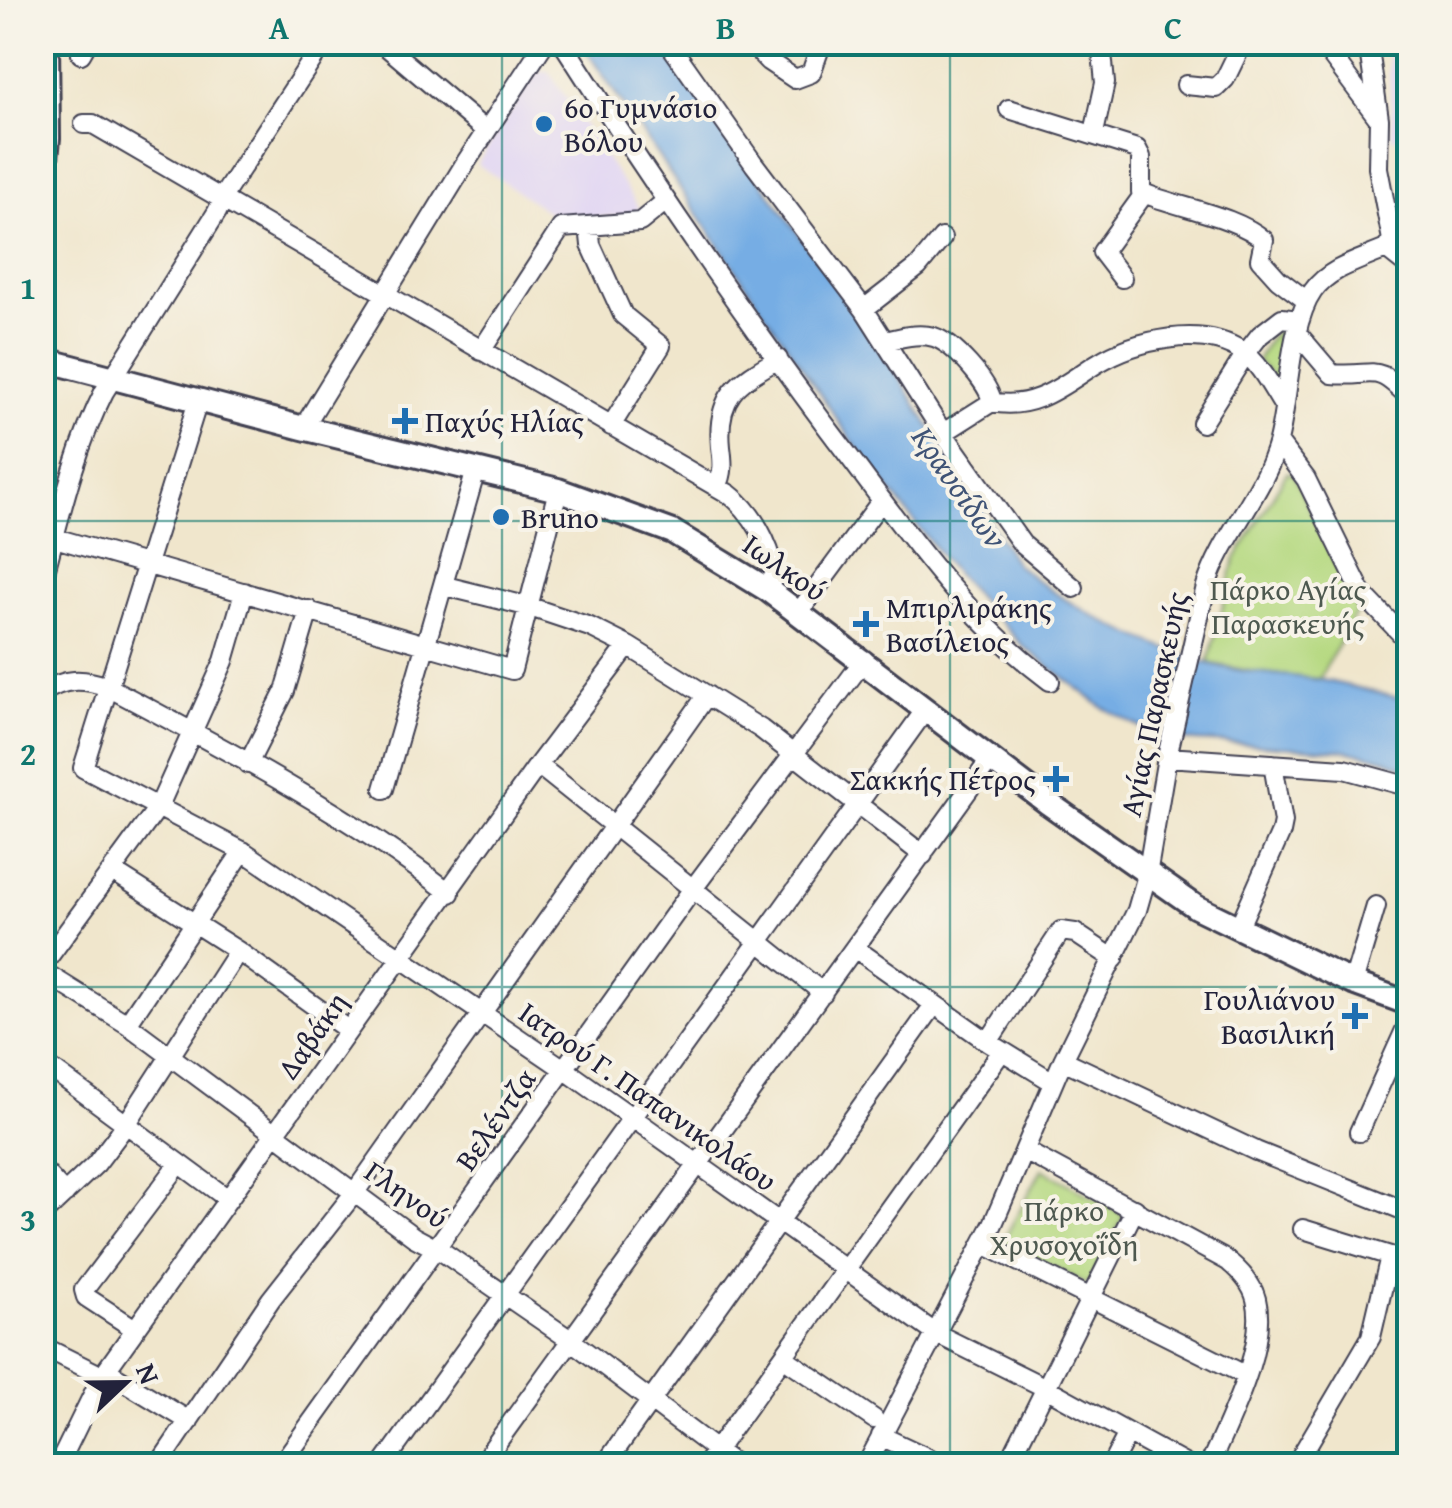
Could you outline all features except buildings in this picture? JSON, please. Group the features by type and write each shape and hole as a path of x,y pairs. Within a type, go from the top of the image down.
{"main road":[{"path":"42,201 48,138 47,42"},
{"path":"42,340 66,365"},
{"name":"Ιωλκού","path":"42,360 558,490 673,532 799,612 1146,875 1238,929 1353,983 1410,1004"}],"street":[{"path":"42,584 92,418 113,377 324,42"},
{"path":"381,42 486,131"},
{"path":"303,428 545,42"},
{"path":"562,42 666,201 882,500 984,624 1018,658 1050,682"},
{"path":"668,42 864,309 943,432 1022,544 1074,588"},
{"path":"750,42 768,61 795,79 811,72 822,42"},
{"path":"1094,134 1105,84 1101,42"},
{"path":"1186,85 1216,88 1225,79 1243,42"},
{"path":"1321,42 1379,120"},
{"path":"1009,109 1137,148 1141,157 1139,186 1144,194 1233,223 1260,236 1264,243 1260,259 1306,301 1330,275 1386,249 1392,240 1378,168 1379,120 1368,42"},
{"path":"84,124 94,124 717,486 742,505 765,542 775,572 768,590"},
{"path":"1122,278 1102,252 1144,194"},
{"path":"481,351 561,228 640,222 666,201"},
{"path":"588,226 624,316 661,346 612,426"},
{"path":"864,309 918,266 942,238"},
{"path":"1386,249 1410,268"},
{"name":"Αγίας Παρασκευής","path":"866,1466 877,1427 935,1333 983,1244 1063,1060 1137,910 1168,751 1210,574 1268,468 1278,442 1306,301"},
{"path":"1202,423 1246,353 1282,318 1299,327 1332,374 1378,371 1410,398"},
{"path":"886,341 906,336 940,340 989,388 992,402"},
{"path":"943,432 992,402 1003,404 1046,396 1111,356 1165,340 1205,340 1246,353 1284,407"},
{"path":"717,486 723,470 720,428 724,405 740,383 778,359"},
{"path":"108,687 198,400"},
{"path":"1278,442 1306,479 1362,593 1410,643"},
{"path":"384,789 476,470"},
{"path":"54,538 512,670 558,490"},
{"path":"799,612 882,500"},
{"path":"444,586 530,607 590,627 628,646 793,752 922,854"},
{"path":"42,969 160,806 229,647 244,592"},
{"path":"248,764 285,691 308,610"},
{"name":"Δαβάκη","path":"58,1466 104,1373 538,765 628,646"},
{"name":"Βελέντζα","path":"280,1466 692,890 864,660"},
{"path":"42,693 73,680 108,687 386,845 450,893"},
{"name":"Ιατρού Γ. Παπανικολάου","path":"108,687 82,765 93,775 243,851 564,1069 935,1333 1188,1466"},
{"path":"158,1466 272,1299 355,1192 707,695"},
{"path":"382,1466 926,709"},
{"path":"1168,751 1344,769 1410,787"},
{"path":"480,1466 990,760"},
{"path":"1238,929 1281,832 1282,814 1273,764"},
{"path":"538,765 823,993"},
{"path":"127,1024 243,851"},
{"path":"114,872 238,951 348,1030"},
{"path":"1353,983 1376,906"},
{"path":"710,1458 846,1268 995,1047 1062,931 1075,933 1114,959"},
{"path":"856,949 995,1047 1054,1082"},
{"path":"42,1215 96,1164 127,1124 238,951"},
{"name":"Γληνού","path":"42,969 127,1024 414,1237 569,1339 652,1401 710,1458 737,1466"},
{"path":"604,1466 934,1005"},
{"path":"1359,1132 1410,1018"},
{"path":"1063,1060 1256,1151 1410,1213"},
{"path":"42,1062 228,1199"},
{"path":"1025,1151 1228,1260 1246,1279 1256,1300 1258,1317 1245,1375 1209,1466"},
{"path":"135,1329 84,1292 179,1164"},
{"path":"42,1169 65,1194"},
{"path":"1007,1466 1136,1209"},
{"path":"1303,1230 1410,1262"},
{"path":"983,1244 1245,1375"},
{"path":"1294,1466 1371,1337 1390,1256"},
{"path":"42,1346 104,1373 189,1421"},
{"path":"783,1357 877,1427 946,1466"},
{"path":"1111,1466 1128,1434"}],"shaded area":[{"path":"1409,52 1409,134 1393,139 1388,53"},
{"name":"6ο Γυμνάσιο Βόλου","path":"537,72 549,72 639,208 638,215 558,219 477,164"}],"green space":[{"path":"1286,322 1292,322 1281,376 1275,380 1257,361 1269,339"},
{"name":"Πάρκο Αγίας Παρασκευής","path":"1287,472 1293,474 1358,610 1319,679 1270,675 1208,663 1235,560"},
{"name":"Πάρκο Χρυσοχοΐδη","path":"1042,1169 1124,1215 1088,1285 1003,1241"}],"water":[{"name":"Κραυσίδων","path":"581,43 663,43 890,363 1016,564 1082,610 1182,655 1221,667 1321,680 1404,699 1409,702 1409,769 1382,758 1343,750 1163,739 1102,707 1024,647 948,565 857,448"}],"place":[{"name":"6ο Γυμνάσιο Βόλου","path":"544,124"},
{"name":"Παχύς Ηλίας","path":"405,421"},
{"name":"Bruno","path":"501,517"},
{"name":"Μπιρλιράκης Βασίλειος","path":"866,624"},
{"name":"Σακκής Πέτρος","path":"1056,779"},
{"name":"Γουλιάνου Βασιλική","path":"1355,1016"}]}
